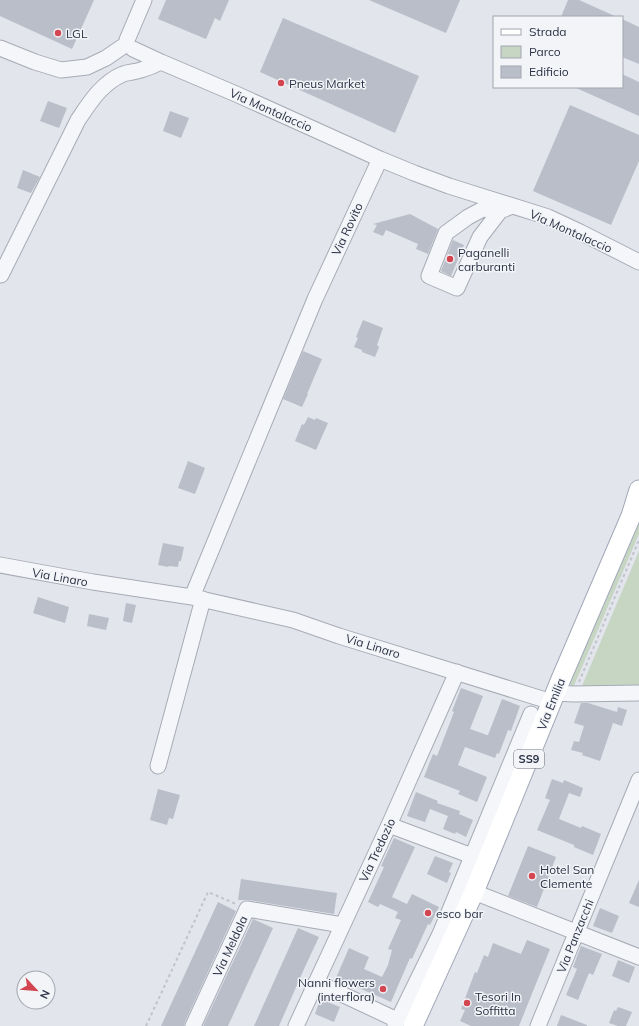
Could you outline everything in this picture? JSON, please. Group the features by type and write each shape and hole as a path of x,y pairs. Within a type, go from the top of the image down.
{"main road":[{"name":"Via Emilia","path":"402,1024 446,937 474,892 561,696 631,516 639,490"}],"street":[{"path":"0,48 35,62 61,70 87,67 128,45 144,0"},
{"name":"Via Montalaccio","path":"128,45 161,62 380,159 506,209 548,217 639,262"},
{"path":"1,275 78,120 91,100 111,80 124,74 141,70 161,62"},
{"name":"Via Rovito","path":"198,598 315,299 380,159"},
{"path":"483,209 506,209 480,237 457,288 429,276 446,233 468,217 483,209"},
{"name":"Via Linaro","path":"0,565 93,582 198,598 294,620 339,636 457,672 561,696 639,693"},
{"path":"158,766 198,598"},
{"name":"Via Tredozio","path":"296,1026 389,825 457,672"},
{"name":"Via Emilia","path":"446,937 472,856 531,714"},
{"name":"Via Panzacchi","path":"538,1026 639,780"},
{"path":"389,825 472,856"},
{"path":"474,892 639,957"},
{"name":"Via Meldola","path":"193,1026 247,910 342,925"},
{"path":"316,982 402,1024"}],"path":[{"path":"561,696 639,540"},
{"path":"146,1026 208,892 247,910"}],"green space":[{"path":"639,523 639,534 573,688 570,684"},
{"path":"639,551 639,686 582,686"}],"building":[{"name":"LGL","path":"0,0 94,0 72,49 0,16"},
{"path":"166,0 229,0 220,21 215,18 206,39 158,19"},
{"path":"369,0 460,0 446,33"},
{"path":"568,0 579,0 615,16 561,16"},
{"path":"283,18 419,76 395,133 260,72"},
{"path":"623,19 639,27 639,64 623,57"},
{"path":"623,74 639,82 639,116 576,88 623,88"},
{"path":"48,101 67,108 59,128 40,121"},
{"path":"570,105 639,135 639,161 611,225 533,191"},
{"path":"170,111 189,118 181,138 163,131"},
{"path":"23,170 40,177 31,193 17,188"},
{"path":"410,214 438,229 428,254 416,249 418,244 386,230 383,236 373,232 377,225 373,224"},
{"path":"453,240 464,245 451,276 441,271"},
{"path":"363,320 383,328 377,345 379,347 375,357 354,347 358,338 356,337"},
{"path":"303,351 322,359 302,407 283,399"},
{"path":"308,417 315,420 316,418 328,423 316,450 295,441 302,424 304,425"},
{"path":"188,461 205,468 195,494 178,488"},
{"path":"163,543 184,547 178,567 158,565"},
{"path":"38,597 69,607 65,623 33,613"},
{"path":"126,603 136,605 132,623 123,621"},
{"path":"89,614 109,618 106,630 87,626"},
{"path":"461,688 483,696 470,729 487,735 502,699 520,706 511,731 508,730 499,754 497,753 495,758 465,747 458,765 487,777 477,802 458,794 460,791 424,777 433,754 437,756 454,712 452,711"},
{"path":"581,703 588,703 617,712 618,707 627,710 622,726 613,723 600,761 582,755 583,753 571,750 574,741 579,742 584,726 574,723"},
{"path":"552,779 563,783 564,780 583,788 580,797 569,793 559,819 601,834 593,855 574,847 574,845 537,830 550,800 545,798"},
{"path":"158,789 180,795 173,819 169,818 167,825 150,820"},
{"path":"416,792 438,801 437,803 460,811 459,814 473,820 466,837 456,832 455,834 443,829 448,816 430,809 425,822 407,816"},
{"path":"394,838 415,847 392,897 407,904 412,894 439,907 430,925 428,924 412,959 410,958 391,1002 336,978 349,948 369,957 364,969 382,977 388,965 392,950 388,949 401,920 395,918 398,912 380,904 378,907 368,902 384,867 381,866"},
{"name":"Hotel San Clemente","path":"528,846 556,857 537,907 508,896"},
{"path":"435,856 453,863 449,872 451,873 447,883 427,874"},
{"path":"241,879 337,893 334,914 248,900 238,900"},
{"path":"639,880 639,907 629,903"},
{"path":"218,902 236,911 184,1026 161,1026"},
{"path":"600,908 619,916 612,933 593,926"},
{"path":"253,919 273,928 228,1026 203,1026"},
{"path":"298,928 319,937 279,1026 254,1026"},
{"path":"527,940 550,949 519,1026 471,1026 460,1021 465,1010 461,1009 475,972 477,973 484,955 488,957 493,943 521,954"},
{"path":"581,946 602,954 593,975 589,973 578,1000 566,995 577,969 573,967"},
{"path":"618,960 635,967 629,983 612,976"},
{"path":"321,997 331,1000 330,1003 340,1007 334,1022 315,1014"},
{"path":"618,1007 632,1012 626,1026 618,1026 609,1023 614,1010 616,1011"},
{"path":"561,1015 587,1025 587,1026 557,1026"}],"place":[{"name":"LGL","path":"58,33"},
{"name":"Pneus Market","path":"281,83"},
{"name":"Paganelli carburanti","path":"450,259"},
{"name":"Hotel San Clemente","path":"532,876"},
{"name":"esco bar","path":"428,913"},
{"name":"Nanni flowers (interflora)","path":"383,989"},
{"name":"Tesori In Soffitta","path":"467,1003"}]}
